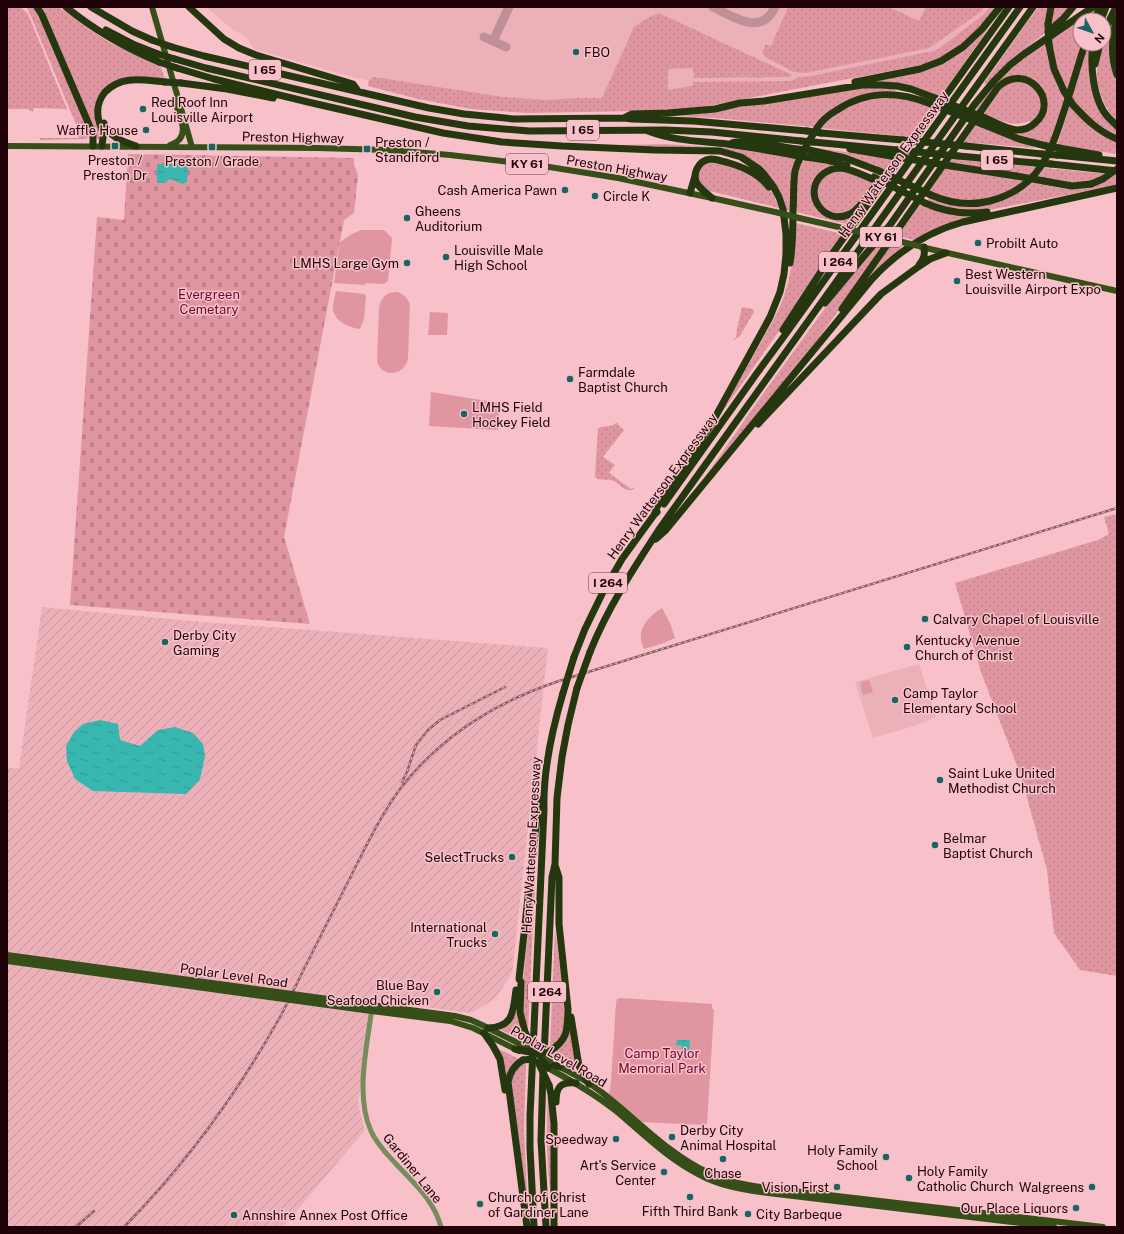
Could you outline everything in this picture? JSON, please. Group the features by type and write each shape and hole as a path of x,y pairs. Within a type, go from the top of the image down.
{"highway":[{"path":"38,7 93,134 93,146"},
{"path":"66,7 84,21 115,41 159,62 203,76 365,116 432,131 502,142 655,150 714,151 729,153 746,160 764,174 778,193 783,213 787,247 785,268 780,292 770,317 712,423 658,505 654,515"},
{"name":"I 65","path":"73,7 106,30 135,45 158,54 206,68 436,121 486,128 540,131 643,129 695,131 1117,170"},
{"name":"I 65","path":"90,7 132,31 152,40 204,56 434,109 490,118 624,118 708,122 1042,154 1058,152 1117,161"},
{"path":"189,7 224,39 245,51 353,84 358,91"},
{"path":"193,7 208,21 210,27"},
{"path":"624,118 632,114 690,112 715,109 920,68 941,61 963,47 982,29 1000,7"},
{"path":"757,372 835,250 1009,7"},
{"name":"Henry Watterson Expressway","path":"534,1227 530,1116 544,797 550,746 556,715 574,657 585,629 603,592 622,559 654,515 662,508 757,372 781,341 1020,7"},
{"name":"Henry Watterson Expressway","path":"546,1227 541,1158 541,1121 552,877 555,864 557,798 568,725 577,688 590,652 609,610 627,578 660,528 1033,7"},
{"path":"1051,7 1048,24 1049,45 1054,69 1064,91 1073,105 1095,127 1117,139"},
{"path":"1024,54 1032,45 1056,26 1074,7"},
{"path":"814,313 828,301 890,225 985,91 1001,73 1024,54 1097,8"},
{"path":"1117,19 1113,34 1112,46 1113,61 1117,76"},
{"path":"912,143 905,149 866,198 851,213 844,216 832,216 823,211 817,204 814,194 816,183 823,174 831,169 840,168 875,176 930,195 945,200 957,203 969,204 987,202 1010,194 1034,176 1041,168 1053,145 1082,52"},
{"path":"1093,52 1092,64 1095,90 1103,109 1117,126"},
{"path":"1098,52 1095,64 1096,84 1100,98 1111,119"},
{"path":"830,330 833,322 998,87 1010,80 1022,79 1033,83 1042,95 1043,112 1039,119 1030,127 1021,130 984,121"},
{"path":"102,146 104,135 98,115 98,108 102,96 114,84 123,81 181,83 228,89 302,105 308,102"},
{"path":"761,100 764,101 856,85 871,84 897,86 911,89 933,101 984,121 1019,139 1046,146 1058,152 1117,157"},
{"path":"107,91 102,102 101,111 101,116 106,128 110,134 116,138 136,146"},
{"path":"770,317 775,312 780,300 790,265 793,240 794,190 799,158 817,127 829,115 841,107 873,96 901,95 933,101"},
{"path":"643,129 660,136 678,140 728,144 737,141 795,152 845,158 889,186 942,210 968,214 986,213 1040,204"},
{"path":"831,143 837,147 1072,186 1091,184 1103,179 1117,170"},
{"path":"690,193 696,170 699,165 710,159 716,160 743,167 754,173 766,183 777,198 783,213"},
{"path":"695,176 698,185 712,198"},
{"path":"645,551 665,531 884,266 903,250 924,237 947,226 1117,188"},
{"path":"918,267 923,260 924,253 922,247"},
{"path":"737,443 745,438 888,288 930,259 946,253"},
{"path":"509,1094 504,1089 500,1059 486,1030 503,1025 511,1017 517,982 519,979 538,807 544,797"},
{"path":"527,1227 508,1082 512,1071 523,1057 536,1056 550,1051 560,1043 566,1034 568,1009 559,924 559,877 555,864"},
{"path":"519,979 521,982 520,1012 524,1032 549,1085 551,1094 554,1124 554,1227"},
{"path":"568,1009 571,1012 579,1066 589,1084"},
{"path":"515,1049 536,1056 549,1066 560,1067"},
{"path":"554,1124 556,1095 558,1089 563,1084 576,1083"}],"main road":[{"path":"152,7 192,147"},
{"path":"163,147 176,142 182,136 183,129 175,101 177,95"},
{"name":"Preston Highway","path":"7,146 354,149 450,155 543,166 618,178 690,193 946,253 1117,291"},
{"name":"Poplar Level Road","path":"7,955 117,973 364,1007 455,1016 471,1020 515,1049 523,1057"},
{"name":"Poplar Level Road","path":"7,961 117,973"},
{"name":"Poplar Level Road","path":"372,1008 450,1021 486,1030 524,1046 536,1056"},
{"name":"Poplar Level Road","path":"549,1066 614,1109 668,1154 693,1172 720,1184 746,1190 768,1191 1102,1227"},
{"name":"Poplar Level Road","path":"560,1067 589,1084 607,1097 680,1157 698,1168 724,1179 768,1191 1054,1227"}],"street":[{"name":"Gardiner Lane","path":"372,1008 362,1092 365,1116 372,1133 381,1148 428,1199 437,1215 441,1227"}],"shaded area":[{"path":"206,7 994,7 983,21 931,55 811,81 627,104 475,99 356,78 254,49 246,37 232,29"},
{"path":"42,607 203,622 548,648 512,973 495,999 471,1013 372,1000 358,1105 365,1130 283,1227 7,1227 7,768 19,768"},
{"name":"Camp Taylor Elementary School","path":"919,664 936,717 914,726 873,738 855,682"}],"green space":[{"path":"7,7 21,7 28,14 67,109 67,113 65,109 34,108 33,112 28,109 7,109"},
{"path":"26,7 34,7 45,28 89,131 89,136 86,139 40,140 40,138 78,138 78,135 80,134"},
{"path":"39,7 59,7 107,41 161,67 165,80 130,77 114,82 100,94 100,140 98,140 52,33"},
{"path":"788,7 889,7 919,21 926,7 984,7 982,11 929,48 806,73 794,72 765,57 762,52 766,44 771,46"},
{"path":"990,7 996,7 968,40 943,57 921,65 692,109 527,113 471,109 418,99 368,86 369,80 374,77 503,97 545,100 602,98 634,27 644,20 659,13 792,76 694,78 693,68 670,69 668,71 668,90 691,86 693,85 693,82 790,81 799,77 811,76 933,51 938,49 982,16"},
{"path":"1038,7 1049,7 1046,32 1015,57 986,84 984,83"},
{"path":"1053,7 1072,7 1051,28"},
{"path":"1117,10 1114,23 1117,79 1117,122 1104,102 1097,79 1101,52 1112,52 1112,20"},
{"path":"994,19 940,97 864,83 937,65"},
{"path":"1072,24 1072,52 1080,52 1067,92 1058,74 1051,39"},
{"path":"1047,43 1065,97 1051,144 1042,143 1010,133 1017,131 1044,115 1039,85 1030,78 1023,76 1009,77 978,112 974,110 995,85 1013,67"},
{"path":"1085,52 1092,52 1095,93 1117,129 1117,137 1092,121 1071,98"},
{"path":"1014,81 1029,84 1039,94 1041,104 1039,114 1031,123 1029,121 1018,124 1006,122 983,114 1002,88"},
{"path":"850,88 896,88 895,93 867,95 814,127 677,116"},
{"path":"892,96 933,107 912,137 819,128 837,112 865,99"},
{"path":"1070,104 1117,141 1117,154 1057,145"},
{"path":"976,124 1034,147 1035,148 964,142"},
{"path":"664,144 730,148 797,158 791,211 785,210 782,198 738,154 621,147 621,145"},
{"path":"818,148 894,159 885,171 841,154"},
{"name":"Evergreen Cemetary","path":"128,154 354,158 354,165 358,175 354,213 344,220 284,537 310,624 70,605 97,217 124,220"},
{"path":"801,159 833,164 813,185 824,215 857,214 850,225 796,212 796,180"},
{"path":"952,159 1037,167 1029,177 948,163"},
{"path":"709,162 738,167 767,186 773,194 779,208 706,190 698,178 698,174 701,168"},
{"path":"945,168 1025,181 1001,194 992,197 975,201 956,200 929,191"},
{"path":"1045,168 1109,174 1097,180 1077,184 1036,178"},
{"path":"840,170 875,183 862,201 854,208 845,213 837,214 830,212 824,207 818,194 822,180 828,174"},
{"path":"1117,175 1117,185 989,210 954,210 927,201 929,198 989,204 1008,198 1032,182 1070,187 1107,180"},
{"path":"920,204 926,207 973,217 935,229 914,240 898,236"},
{"path":"795,223 843,234 798,304 720,415 782,302 792,264"},
{"path":"361,230 384,230 392,238 388,281 384,284 365,283 365,285 334,283 340,242"},
{"path":"879,243 886,244 808,353 705,477 823,311"},
{"path":"891,245 901,248 880,266 860,290"},
{"path":"336,291 364,294 366,296 364,319 360,329 344,324 334,314 333,306"},
{"path":"397,292 402,294 408,300 410,305 408,358 403,369 398,372 388,373 380,367 377,361 379,309 384,296"},
{"path":"742,307 753,309 754,312 740,336 734,340 734,338 736,338"},
{"path":"430,312 448,313 447,335 428,335"},
{"name":"LMHS Field Hockey Field","path":"431,392 500,403 498,430 429,426"},
{"path":"618,423 617,424 624,430 603,457 615,465 609,473 631,489 634,487 634,489 631,490 625,489 614,481 595,477 598,429 611,426"},
{"path":"1117,514 1117,976 1080,970 1054,933 1047,870 1021,776 981,672 955,583 1098,540 1109,534 1104,517"},
{"path":"662,608 670,623 675,638 644,649 641,636 644,625 647,620"},
{"path":"869,680 873,692 863,695 860,682"},
{"path":"534,871 535,883 528,1031 523,1015 523,984"},
{"path":"555,929 563,992 565,1025 560,1039 550,1048"},
{"name":"Camp Taylor Memorial Park","path":"621,998 712,1004 712,1008 714,1010 707,1124 641,1122 607,1097 610,1090 611,1081 616,1003 617,999"},
{"path":"515,1013 517,1013 524,1041 501,1030 510,1023"},
{"path":"571,1028 578,1068 551,1054 564,1043"},
{"path":"497,1048 519,1059 506,1079"},
{"path":"526,1063 524,1130 528,1210 511,1084 517,1069"},
{"path":"548,1091 550,1104 552,1204 547,1148"}],"water":[{"path":"157,164 188,164 187,182 183,184 170,179 164,183 157,183"},
{"path":"100,720 118,724 120,740 140,746 158,730 175,727 193,733 203,744 205,756 200,779 186,794 93,791 75,779 67,761 66,746 74,732 83,724"},
{"path":"677,1040 690,1040 689,1056 681,1056 682,1046 676,1045"}],"taxiway":[{"path":"493,41 509,7"},
{"path":"713,7 738,19 755,23 762,21 769,16 775,7"},
{"path":"484,37 506,47"}],"railway":[{"path":"124,1227 147,1203 189,1153 228,1101 246,1073 283,1011 378,824 403,785 436,750 474,721 515,699 559,681 1117,508"},
{"path":"402,782 416,745 428,730 440,720 505,687"},
{"path":"76,1227 94,1211"}],"place":[{"name":"FBO","path":"576,52"},
{"name":"Red Roof Inn Louisville Airport","path":"143,109"},
{"name":"Waffle House","path":"146,130"},
{"name":"Preston / Preston Dr","path":"115,146"},
{"name":"Preston / Grade","path":"212,147"},
{"name":"Preston / Standiford","path":"367,149"},
{"name":"Cash America Pawn","path":"565,190"},
{"name":"Circle K","path":"595,196"},
{"name":"Gheens Auditorium","path":"407,218"},
{"name":"Probilt Auto","path":"978,243"},
{"name":"Louisville Male High School","path":"446,257"},
{"name":"LMHS Large Gym","path":"407,263"},
{"name":"Best Western Louisville Airport Expo","path":"957,281"},
{"name":"Farmdale Baptist Church","path":"570,379"},
{"name":"LMHS Field Hockey Field","path":"464,414"},
{"name":"Calvary Chapel of Louisville","path":"925,619"},
{"name":"Derby City Gaming","path":"165,642"},
{"name":"Kentucky Avenue Church of Christ","path":"907,647"},
{"name":"Camp Taylor Elementary School","path":"895,700"},
{"name":"Saint Luke United Methodist Church","path":"940,780"},
{"name":"Belmar Baptist Church","path":"935,845"},
{"name":"SelectTrucks","path":"512,857"},
{"name":"International Trucks","path":"495,934"},
{"name":"Blue Bay Seafood Chicken","path":"437,992"},
{"name":"Derby City Animal Hospital","path":"672,1137"},
{"name":"Speedway","path":"616,1139"},
{"name":"Holy Family School","path":"886,1157"},
{"name":"Chase","path":"723,1159"},
{"name":"Art's Service Center","path":"664,1172"},
{"name":"Holy Family Catholic Church","path":"909,1178"},
{"name":"Vision First","path":"837,1187"},
{"name":"Walgreens","path":"1092,1187"},
{"name":"Fifth Third Bank","path":"690,1197"},
{"name":"Church of Christ of Gardiner Lane","path":"480,1204"},
{"name":"Our Place Liquors","path":"1076,1208"},
{"name":"City Barbeque","path":"748,1214"},
{"name":"Annshire Annex Post Office","path":"234,1215"}]}
